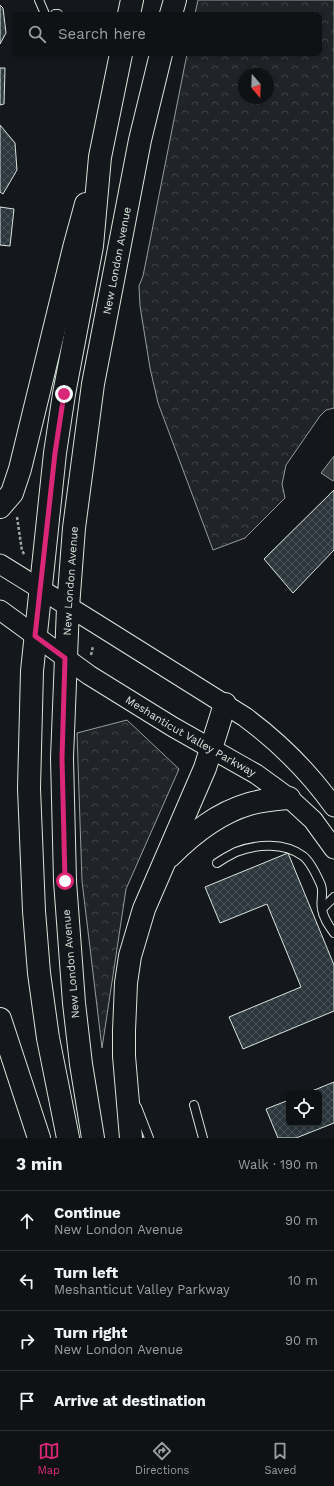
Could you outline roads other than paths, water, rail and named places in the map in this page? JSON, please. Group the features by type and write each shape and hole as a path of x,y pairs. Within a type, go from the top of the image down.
{"main road":[{"path":"129,12 132,0"},
{"path":"172,12 175,0"},
{"path":"8,512 74,248 100,157 121,56"},
{"name":"New London Avenue","path":"93,1138 81,1064 74,1003 66,895 62,758 68,607 74,528 93,384 140,140 161,56"},
{"path":"68,1138 48,1038 39,973 34,911 29,788 32,671 58,438 64,394 92,246 100,157"},
{"path":"131,1138 126,1080 124,1006 130,956 144,909 162,864 205,768 225,704"},
{"path":"162,864 184,842 221,815 249,804 289,798"},
{"path":"0,1019 39,1138"}],"street":[{"path":"0,564 225,704 265,732 306,772 334,807"},
{"name":"Meshanticut Valley Parkway","path":"0,610 89,675 167,723 256,774 289,798 313,820 334,849"}],"lane":[{"path":"39,0 44,12"},
{"path":"218,863 235,852 254,847 271,846 288,849 303,856 309,862 321,886 322,909 327,922 334,933"},
{"path":"322,909 334,897"},
{"path":"126,1080 149,1138"},
{"path":"194,1105 203,1138"}]}
